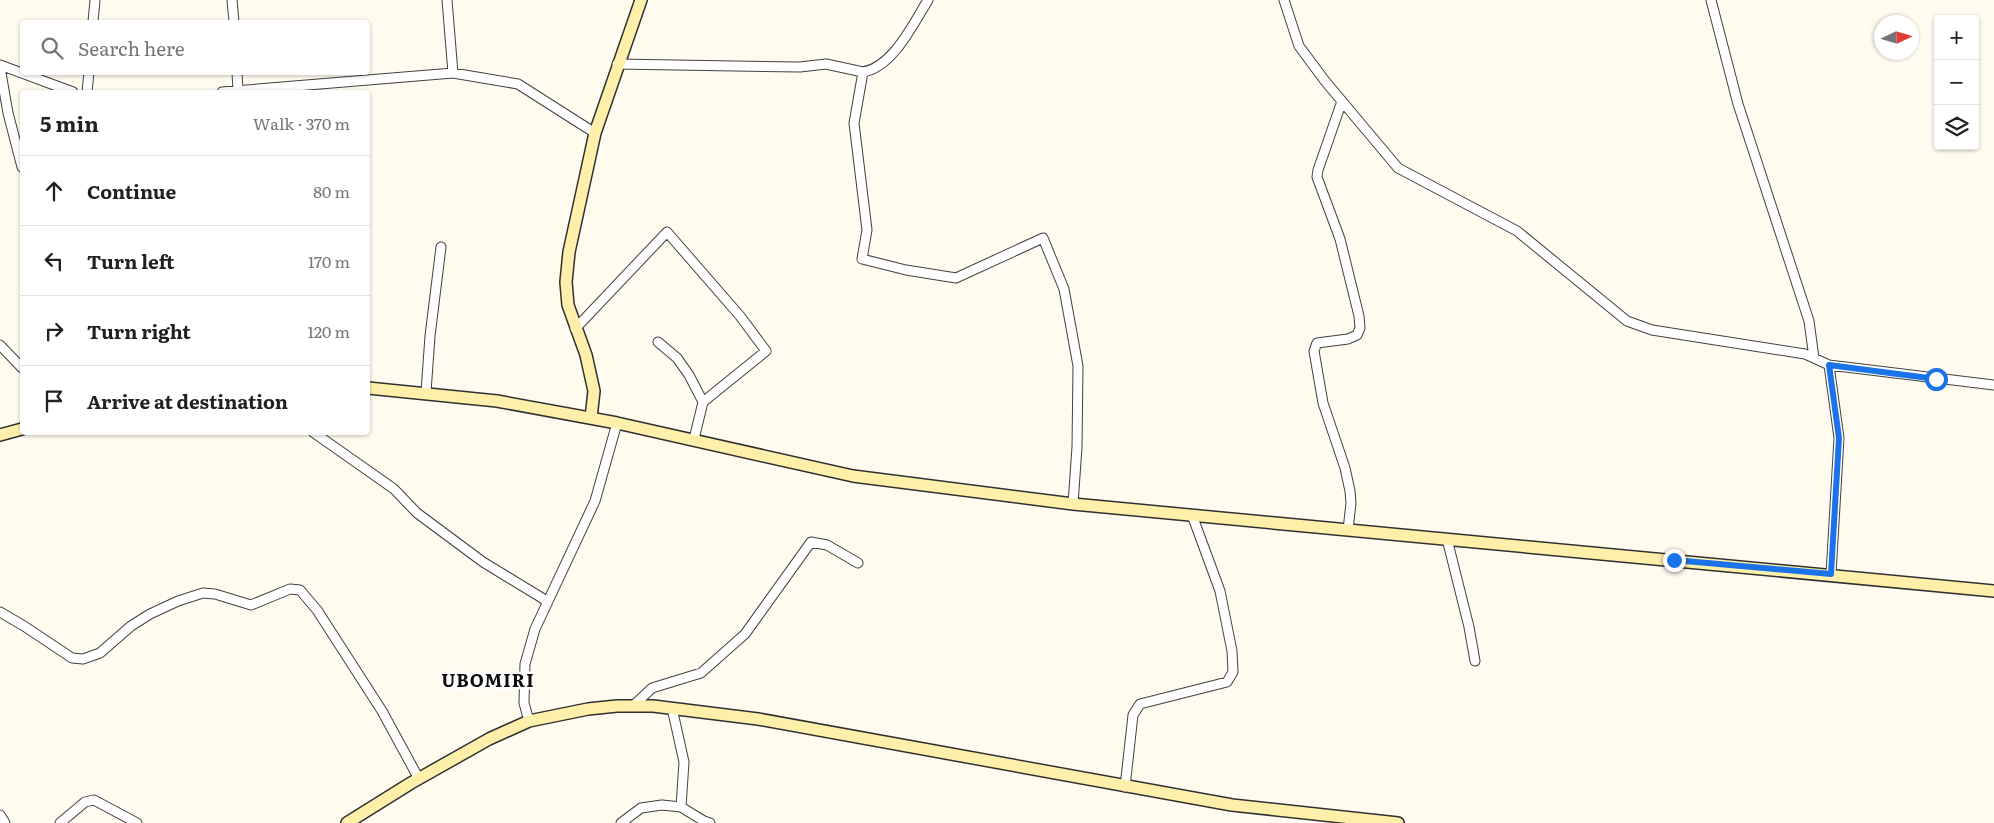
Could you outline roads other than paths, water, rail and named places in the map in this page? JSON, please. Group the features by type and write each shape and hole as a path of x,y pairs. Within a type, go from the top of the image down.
{"main road":[{"path":"592,418 594,391 586,354 575,329 568,305 566,282 569,252 595,133 617,64 641,0"},
{"path":"370,388 426,392 497,401 592,418 694,439 853,476 1073,504 1994,590"},
{"path":"0,435 20,429"},
{"path":"347,823 489,739 529,721 588,709 633,706 672,708 758,719 1232,805 1398,823"}],"street":[{"path":"93,20 95,0"},
{"path":"232,0 234,20"},
{"path":"447,0 453,72"},
{"path":"617,64 800,67 826,64 863,72 872,70 887,60 928,0"},
{"path":"1284,0 1299,46 1325,81 1398,168 1517,232 1627,321 1652,330 1806,354 1829,365 1994,386"},
{"path":"1711,0 1738,104 1809,321 1814,358"},
{"path":"20,73 0,66 8,113 20,159"},
{"path":"249,90 453,72 518,84 595,133"},
{"path":"863,72 854,124 867,230 862,259 906,270 956,278 1043,238 1064,289 1078,366 1077,448 1073,504"},
{"path":"25,75 66,90"},
{"path":"87,90 88,75"},
{"path":"237,75 238,90"},
{"path":"1342,101 1317,177 1340,239 1360,316 1360,328 1357,335 1348,339 1317,343 1314,351 1323,403 1345,468 1350,491 1351,503 1348,530"},
{"path":"575,329 667,232 740,316 766,351 703,402 694,439"},
{"path":"426,392 430,336 441,247"},
{"path":"658,342 677,358 689,375 703,402"},
{"path":"0,346 20,366"},
{"path":"1829,365 1839,438 1831,574"},
{"path":"529,721 524,703 526,664 535,629 595,501 617,423"},
{"path":"317,435 394,489 417,513 483,562 547,601"},
{"path":"1125,787 1133,715 1140,704 1227,682 1233,672 1232,651 1220,591 1192,515"},
{"path":"1448,539 1475,661"},
{"path":"633,706 652,688 701,673 745,634 811,542 827,545 858,563"},
{"path":"0,612 72,658 83,659 100,653 131,626 150,614 178,601 203,593 215,594 251,605 290,589 300,590 317,610 382,711 419,779"},
{"path":"672,708 684,762 681,807"},
{"path":"60,823 85,802 94,800 137,823"},
{"path":"621,823 641,808 662,805 681,807 710,823"},
{"path":"0,815 6,823"}],"district":[{"name":"UBOMIRI","path":"488,679"}]}
